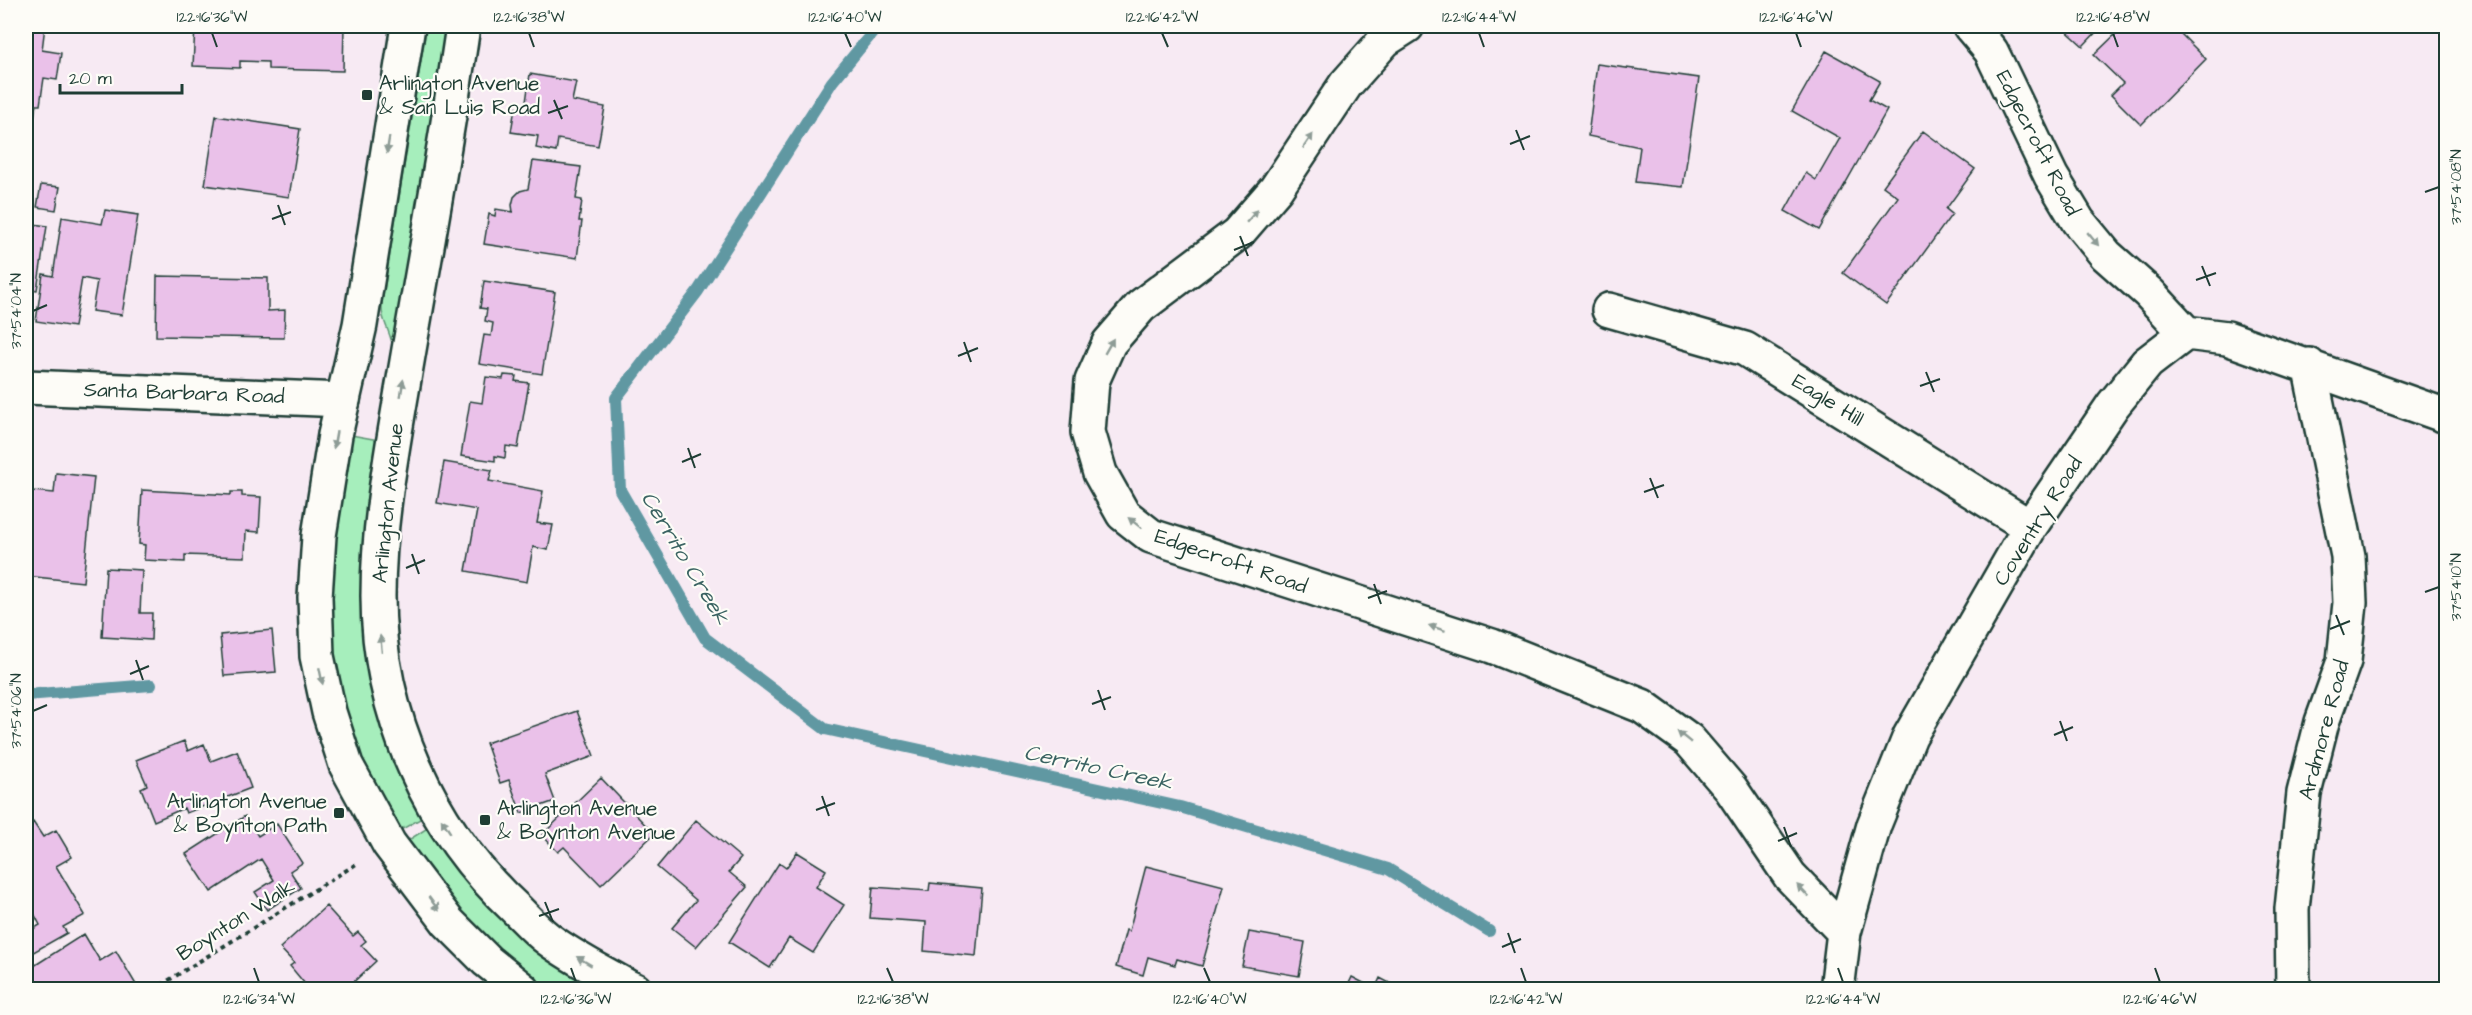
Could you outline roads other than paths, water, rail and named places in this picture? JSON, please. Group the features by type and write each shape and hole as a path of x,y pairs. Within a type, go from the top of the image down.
{"street":[{"path":"408,26 360,325 343,400 319,536 315,597 317,656 329,712 346,765 389,844 448,922 487,961 523,990"},
{"name":"Arlington Avenue","path":"463,26 394,437 380,550 378,597 380,647 390,698 406,748 438,814 455,841 490,885 548,939 635,990"},
{"name":"Edgecroft Road","path":"1407,26 1385,40 1346,84 1276,189 1237,234 1141,306 1109,343 1092,381 1088,432 1100,473 1123,514 1151,536 1492,646 1642,706 1689,740 1731,789 1790,876 1844,932"},
{"name":"Edgecroft Road","path":"1970,26 1991,51 2051,176 2078,221 2106,255 2149,293 2186,333"},
{"name":"Eagle Hill","path":"1609,310 1745,349 2030,527"},
{"path":"2186,333 2227,338 2309,365 2446,416"},
{"name":"Coventry Road","path":"1836,990 1844,932 1874,825 1911,736 2030,527 2113,405 2147,363 2186,333"},
{"name":"Ardmore Road","path":"2293,990 2292,909 2304,793 2322,722 2344,661 2350,603 2348,556 2309,365"},
{"name":"Santa Barbara Road","path":"26,387 343,400"}],"waterway":[{"name":"Cerrito Creek","path":"878,26 832,82 698,291 616,398 620,490 705,638 825,729 1180,807 1388,869 1489,931"},
{"name":"Cerrito Creek","path":"26,695 151,685"}],"place":[{"name":"Arlington Avenue & San Luis Road","path":"367,95"},
{"name":"Arlington Avenue & Boynton Path","path":"339,813"},
{"name":"Arlington Avenue & Boynton Avenue","path":"485,820"}]}
